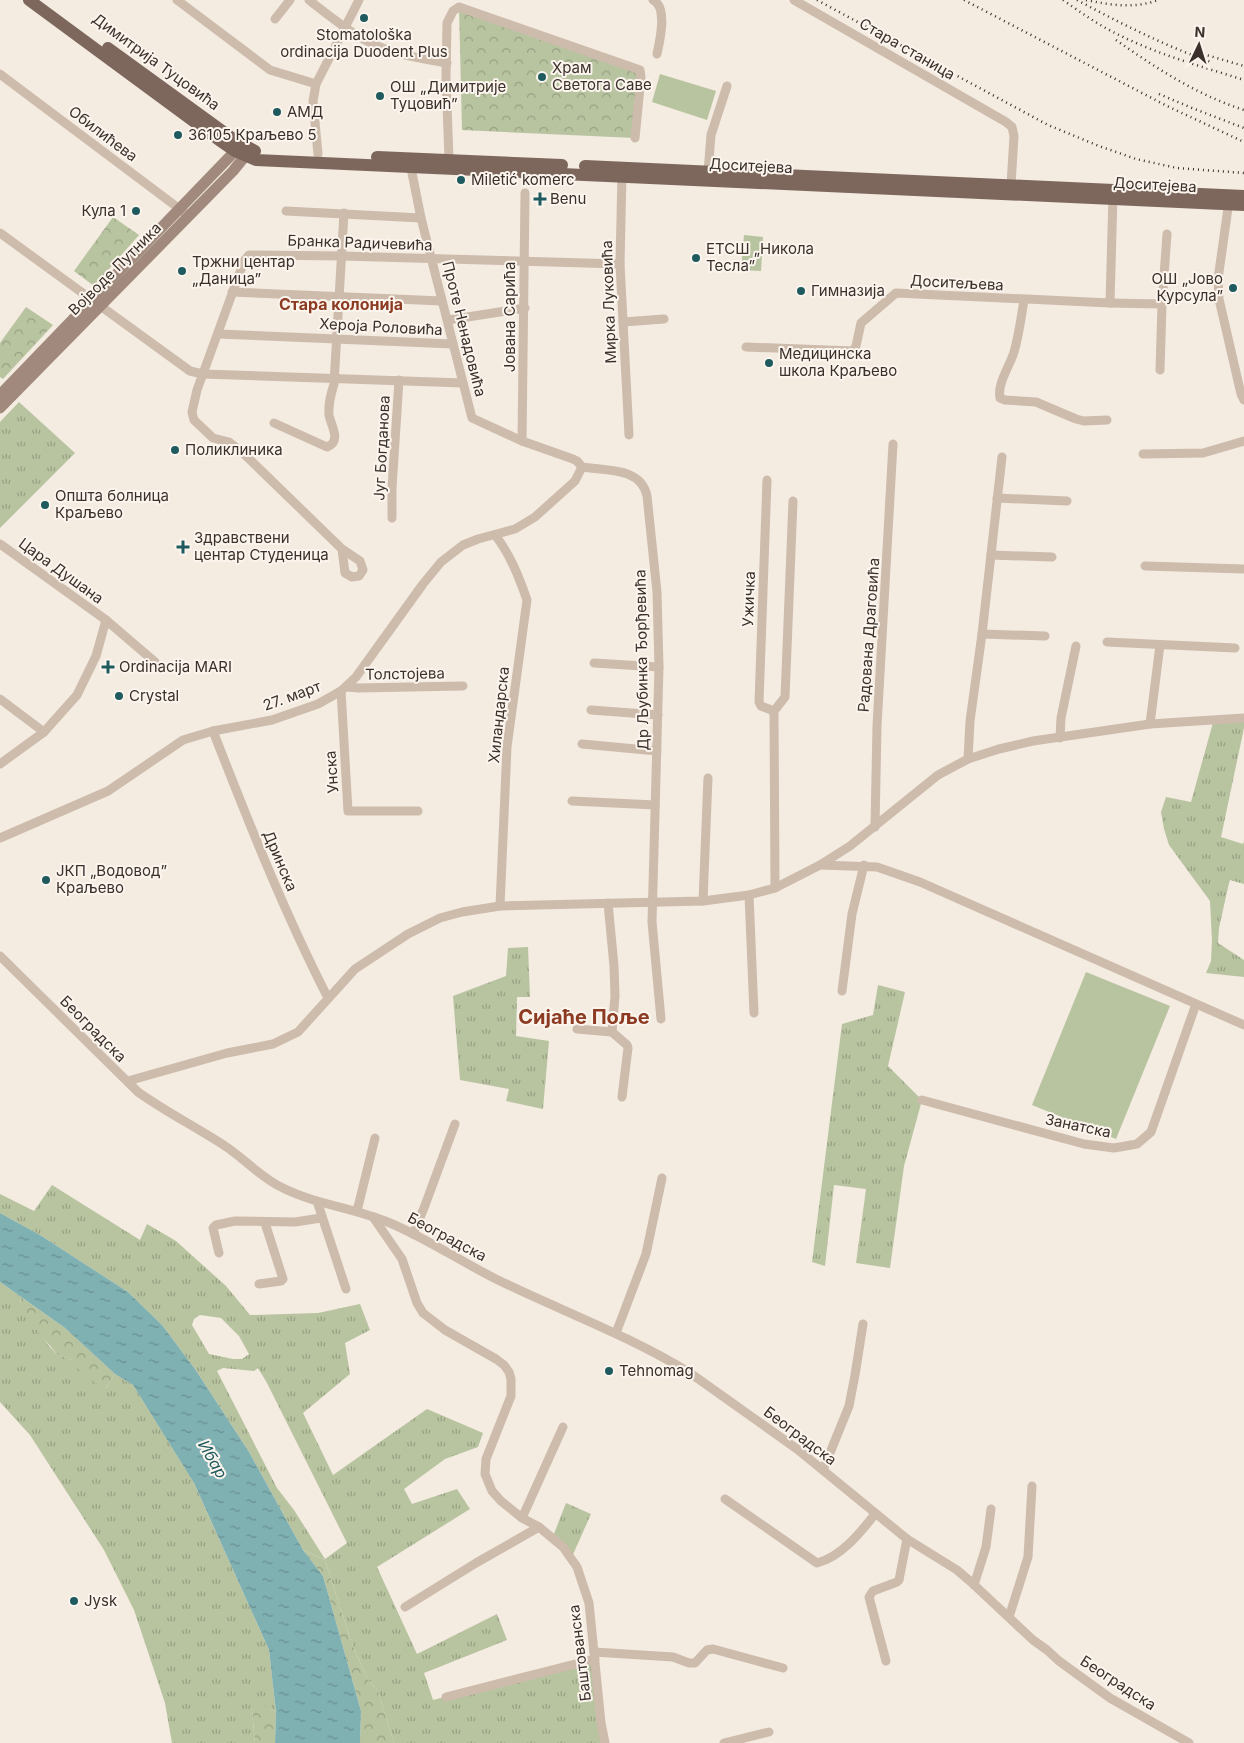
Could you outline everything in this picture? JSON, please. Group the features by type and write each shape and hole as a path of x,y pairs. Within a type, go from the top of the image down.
{"main road":[{"name":"Димитрија Туцовића","path":"28,0 219,140 246,152"},
{"name":"Димитрија Туцовића","path":"43,0 246,152"},
{"path":"219,140 226,153 221,167"},
{"name":"Доситејева","path":"246,152 318,154 410,163 449,160 494,167"},
{"name":"Доситејева","path":"246,152 410,163 1229,200 1244,205"},
{"name":"Војводе Путника","path":"96,303 179,208 221,167 246,152"},
{"name":"Војводе Путника","path":"0,408 4,392 188,216 233,171 246,152"},
{"name":"Доситејева","path":"622,172 708,172 1011,186 1113,195"},
{"name":"Доситејева","path":"1229,200 1244,196"}],"street":[{"path":"177,0 270,70 316,84"},
{"path":"275,19 290,0"},
{"path":"309,0 366,41 394,52 446,63"},
{"path":"318,154 313,101 316,84 359,0"},
{"path":"449,160 446,63 447,23 458,0"},
{"path":"653,0 659,3 661,8 661,35 657,54"},
{"name":"Стара станица","path":"794,0 1012,127 1014,136 1011,186"},
{"path":"453,11 459,7 640,70 641,77 635,138"},
{"name":"Обилићева","path":"0,74 188,216"},
{"path":"708,172 711,135 727,86"},
{"name":"Проте Ненадовића","path":"410,163 421,218 472,418 522,441 573,459 582,468"},
{"name":"Мирка Луковића","path":"622,172 620,264 629,435"},
{"name":"Јована Сарића","path":"522,441 525,192"},
{"path":"1110,303 1113,195"},
{"path":"1229,200 1218,280 1218,299 1244,400"},
{"path":"286,211 421,218"},
{"path":"274,423 323,446 330,446 334,440 334,431 329,415 337,339 344,213"},
{"name":"Југ Богданова","path":"0,233 184,368 203,374 464,383"},
{"path":"1160,370 1167,234"},
{"name":"Бранка Радичевића","path":"232,292 244,261 249,255 620,264"},
{"path":"342,549 242,452 229,442 214,438 194,420 193,406 232,292 442,301"},
{"name":"Доситељева","path":"746,347 853,352 861,324 896,294 1162,304"},
{"path":"1024,300 1014,352 1000,388 1000,398 1036,402 1084,421 1107,420"},
{"path":"448,320 525,308"},
{"path":"623,322 664,319"},
{"name":"Хероја Роловића","path":"218,334 453,344"},
{"name":"Југ Богданова","path":"392,518 392,488 399,380"},
{"path":"1143,454 1202,453 1244,441"},
{"name":"Радована Драговића","path":"875,827 877,726 893,444"},
{"path":"968,759 970,721 1002,457"},
{"name":"27. март","path":"0,838 108,790 183,740 213,731 272,720 318,704 344,689 360,672 441,562 463,545 515,529 539,514 575,481 582,468"},
{"name":"Др Љубинка Ђорђевића","path":"582,468 622,472 637,477 645,488 656,570 659,667 653,941 661,1019"},
{"name":"Ужичка","path":"767,480 759,702 761,706 774,711"},
{"path":"997,498 1067,501"},
{"path":"775,888 774,711 785,697 793,501"},
{"name":"Хиландарска","path":"495,535 501,542 519,578 527,600 508,747 500,906"},
{"name":"Цара Душана","path":"0,544 106,620 155,662"},
{"path":"991,555 1052,557"},
{"path":"1145,566 1244,569"},
{"path":"0,764 44,732 77,695 96,656 106,620"},
{"path":"982,634 1045,636"},
{"path":"1107,642 1235,648"},
{"path":"1150,724 1160,645"},
{"path":"1060,738 1061,718 1076,646"},
{"path":"594,663 659,667"},
{"name":"Толстојева","path":"344,689 463,686"},
{"name":"Унска","path":"344,689 348,811 418,811"},
{"path":"0,699 44,732"},
{"path":"591,710 658,715"},
{"path":"128,1081 227,1053 273,1044 298,1032 355,969 408,934 440,918 462,912 500,906 703,901 749,895 775,888 842,852 938,775 968,759 1033,741 1150,724 1244,718"},
{"name":"Дринска","path":"213,731 257,843 308,959 328,998"},
{"path":"582,744 657,751"},
{"path":"703,901 708,778"},
{"path":"572,801 655,805"},
{"path":"842,852 843,860 850,865"},
{"path":"820,865 864,866 888,870 945,892 1244,1024"},
{"path":"842,991 852,914 864,866"},
{"path":"749,895 754,1013"},
{"path":"608,904 615,996 612,1032"},
{"name":"Београдска","path":"0,956 138,1092 163,1110 226,1147 267,1180 317,1201 372,1216 413,1234 500,1281 616,1333 690,1373 797,1449 907,1539 946,1563 974,1585 1033,1640 1110,1698 1189,1743"},
{"name":"Занатска","path":"922,1100 1084,1144 1114,1148 1137,1144 1151,1132 1196,1004"},
{"path":"577,1029 612,1032 627,1045 622,1097"},
{"path":"413,1234 455,1124"},
{"path":"357,1211 375,1138"},
{"path":"616,1333 646,1254 662,1178"},
{"path":"317,1201 321,1218 346,1289"},
{"name":"Баштованска","path":"372,1216 402,1259 416,1304 423,1313 445,1330 496,1359 509,1372 512,1388 511,1396 486,1459 485,1474 496,1496 522,1518 538,1527 562,1547 577,1567 589,1603 601,1723 605,1743"},
{"path":"219,1253 213,1228 216,1225 234,1221 296,1222 321,1218"},
{"path":"259,1284 281,1282 283,1279 265,1223"},
{"path":"823,1470 848,1406 856,1376 863,1324"},
{"path":"522,1518 562,1427"},
{"path":"1009,1617 1028,1558 1032,1486"},
{"path":"725,1499 817,1563 830,1558 858,1537 875,1514"},
{"path":"974,1585 986,1547 991,1508"},
{"path":"405,1607 538,1527"},
{"path":"886,1661 869,1597 873,1591 899,1580 907,1539"},
{"path":"446,1697 594,1656 673,1658 695,1663 707,1650 713,1649 783,1668"},
{"path":"724,1743 769,1732"}],"green space":[{"path":"459,7 640,70 635,138 462,130"},
{"path":"660,74 716,91 707,120 652,102"},
{"path":"113,217 139,235 94,286 74,271"},
{"path":"744,235 763,237 761,271 741,270"},
{"path":"26,307 53,325 3,379 0,377 0,343"},
{"path":"19,402 75,453 0,528 0,422"},
{"path":"1244,718 1244,728 1221,837 1243,844 1244,841 1244,884 1230,880 1219,928 1218,943 1244,960 1244,977 1206,973 1211,961 1210,901 1169,845 1161,812 1166,797 1191,802 1214,719"},
{"path":"528,947 530,997 517,997 516,1036 549,1041 543,1109 506,1101 509,1089 460,1080 453,996 506,976 508,948"},
{"path":"1086,972 1170,1006 1116,1139 1032,1105"},
{"path":"878,985 905,992 888,1066 922,1100 904,1166 890,1268 856,1263 866,1189 834,1185 825,1266 812,1262 842,1024 873,1015"},
{"path":"52,1185 140,1240 147,1224 176,1241 226,1286 250,1315 318,1313 360,1304 370,1330 345,1343 350,1374 303,1413 333,1475 427,1409 483,1433 478,1447 445,1459 404,1489 412,1504 457,1489 470,1509 377,1567 417,1654 497,1614 507,1640 424,1673 433,1700 595,1659 605,1743 394,1743 378,1691 368,1680 352,1644 325,1560 303,1550 249,1452 195,1369 162,1325 128,1292 40,1235 0,1213 0,1194 34,1211","holes":["200,1315 221,1318 239,1336 249,1354 242,1359 209,1354 192,1325 194,1319","223,1368 254,1371 258,1368 267,1383 347,1543 325,1559 294,1510 277,1488 217,1371"]},
{"path":"0,1282 21,1297 20,1303 49,1346 57,1354 72,1360 106,1388 115,1374 133,1385 193,1481 269,1650 276,1712 264,1706 252,1710 255,1743 172,1743 165,1703 134,1610 104,1550 30,1435 0,1402"},
{"path":"21,1297 65,1328 115,1374 106,1388 86,1377 72,1360 57,1354 22,1313"},
{"path":"566,1503 591,1514 571,1559 552,1539"},
{"path":"303,1550 325,1560 352,1644 368,1680 378,1691 394,1743 360,1743 361,1711 323,1576"},
{"path":"259,1705 267,1706 276,1712 275,1743 255,1743 252,1710"}],"water":[{"name":"Ибар","path":"0,1213 40,1235 128,1292 162,1325 195,1369 249,1452 303,1550 323,1576 361,1711 360,1743 275,1743 276,1712 269,1650 194,1483 133,1385 115,1374 65,1328 0,1282"}],"railway":[{"path":"817,0 1048,125 1099,146 1136,159 1177,168 1244,173"},
{"path":"964,0 1167,106 1244,142"},
{"path":"1063,0 1102,26 1146,47 1244,80"},
{"path":"1077,0 1143,34 1211,62"},
{"path":"1086,0 1113,5 1131,5 1158,0"},
{"path":"1116,40 1193,89 1244,110"},
{"path":"1203,54 1244,66"},
{"path":"1159,94 1244,128"}],"place":[{"name":"Stomatološka ordinacija Duodent Plus","path":"364,18"},
{"name":"Храм Светога Саве","path":"542,77"},
{"name":"ОШ „Димитрије Туцовић”","path":"380,96"},
{"name":"АМД","path":"277,112"},
{"name":"36105 Краљево 5","path":"178,135"},
{"name":"Miletić komerc","path":"461,180"},
{"name":"Benu","path":"540,199"},
{"name":"Кула 1","path":"136,211"},
{"name":"ЕТСШ „Никола Тесла”","path":"696,258"},
{"name":"Тржни центар „Даница”","path":"182,271"},
{"name":"ОШ „Јово Курсула”","path":"1233,288"},
{"name":"Гимназија","path":"801,291"},
{"name":"Медицинска школа Краљево","path":"769,363"},
{"name":"Поликлиника","path":"175,450"},
{"name":"Општа болница Краљево","path":"45,505"},
{"name":"Здравствени центар Студеница","path":"183,547"},
{"name":"Ordinacija MARI","path":"108,667"},
{"name":"Crystal","path":"119,696"},
{"name":"ЈКП „Водовод” Краљево","path":"46,880"},
{"name":"Tehnomag","path":"609,1371"},
{"name":"Jysk","path":"74,1601"}],"district":[{"name":"Стара колонија","path":"341,304"},
{"name":"Сијаће Поље","path":"584,1017"}]}
